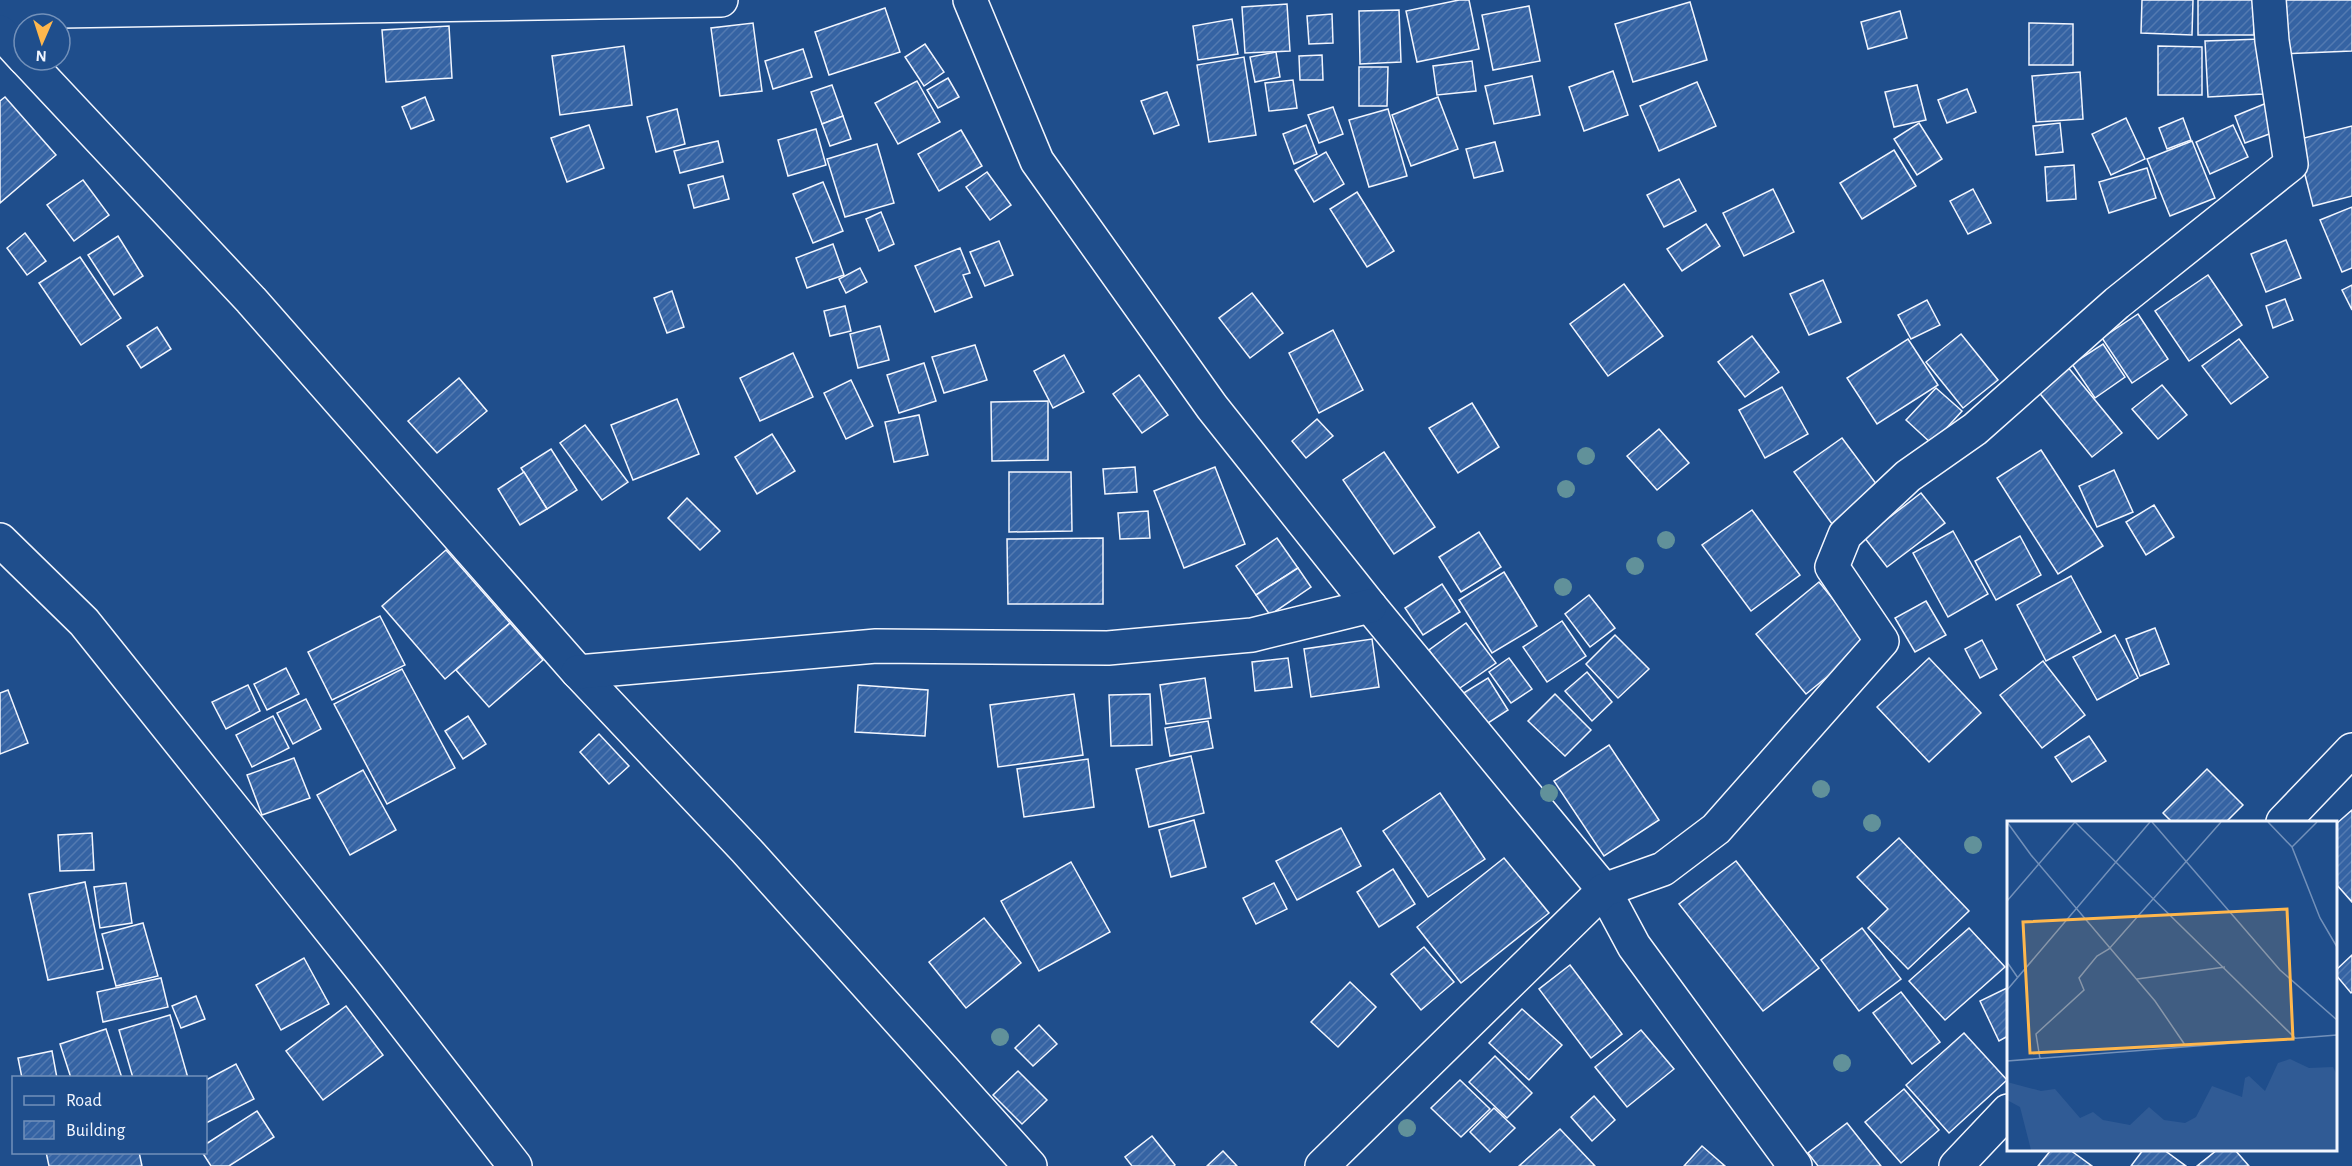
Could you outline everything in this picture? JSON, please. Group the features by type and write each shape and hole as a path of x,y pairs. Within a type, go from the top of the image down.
{"street":[{"path":"0,12 721,0"},
{"path":"970,0 1036,160 1212,406 1370,606 1605,890 1634,946 1796,1166"},
{"path":"1322,1166 1605,890 1663,869 1716,829 1882,641 1832,567 1845,535 1908,476 1975,429 2118,303 2291,164 2272,41 2270,0"},
{"path":"0,32 12,45"},
{"path":"37,72 251,300 578,672 746,850 1030,1166"},
{"path":"0,540 84,622 515,1166"},
{"path":"578,672 876,646 1108,648 1252,635 1370,606"},
{"path":"2284,821 2352,750"},
{"path":"1956,1166 2007,1112"}],"building":[{"path":"1469,0 1479,49 1417,62 1406,11"},
{"path":"2142,0 2193,0 2192,35 2141,33"},
{"path":"2198,0 2254,0 2254,35 2198,35"},
{"path":"2279,0 2352,0 2352,51 2282,54"},
{"path":"1690,2 1707,60 1633,82 1615,24"},
{"path":"1287,4 1290,51 1245,53 1242,7"},
{"path":"1529,6 1540,61 1493,70 1482,15"},
{"path":"885,8 900,52 829,75 815,32"},
{"path":"1399,10 1401,62 1360,64 1359,11"},
{"path":"1900,11 1907,38 1868,49 1861,22"},
{"path":"1332,14 1333,43 1309,44 1307,16"},
{"path":"1232,19 1238,54 1198,60 1193,26"},
{"path":"753,23 762,91 720,96 711,28"},
{"path":"2029,23 2073,24 2073,65 2029,65"},
{"path":"449,26 452,78 386,82 382,30"},
{"path":"2261,39 2263,94 2208,97 2205,41"},
{"path":"925,44 944,72 924,86 905,57"},
{"path":"624,46 632,105 560,115 552,56"},
{"path":"2158,46 2202,47 2202,95 2158,95"},
{"path":"803,49 812,77 773,89 765,61"},
{"path":"1276,52 1280,77 1255,82 1250,57"},
{"path":"1322,55 1323,80 1300,80 1299,56"},
{"path":"1244,57 1256,135 1209,142 1197,65"},
{"path":"1472,61 1476,91 1437,95 1433,66"},
{"path":"1359,67 1388,67 1387,106 1359,106"},
{"path":"1613,71 1628,115 1584,131 1569,87"},
{"path":"2080,72 2083,119 2036,122 2032,76"},
{"path":"1532,76 1540,115 1494,124 1485,86"},
{"path":"948,78 959,97 938,108 927,90"},
{"path":"1293,80 1297,108 1269,111 1265,83"},
{"path":"917,81 940,122 898,144 875,103"},
{"path":"1697,82 1716,126 1659,151 1640,106"},
{"path":"832,85 843,116 822,124 811,92"},
{"path":"1917,85 1926,120 1894,127 1885,92"},
{"path":"1967,89 1976,112 1947,123 1938,100"},
{"path":"1167,92 1179,125 1154,134 1141,101"},
{"path":"5,97 56,155 0,203 0,101"},
{"path":"425,97 434,120 411,129 402,107"},
{"path":"1438,97 1458,149 1411,166 1392,115"},
{"path":"2269,102 2280,130 2245,143 2235,116"},
{"path":"1333,107 1343,134 1319,143 1308,115"},
{"path":"677,109 685,144 656,152 647,117"},
{"path":"1388,109 1407,176 1369,187 1349,120"},
{"path":"843,116 851,139 830,146 822,124"},
{"path":"2126,118 2145,159 2111,175 2092,134"},
{"path":"2183,118 2191,140 2167,149 2159,128"},
{"path":"1919,123 1942,159 1917,175 1894,139"},
{"path":"2060,123 2063,152 2036,155 2033,126"},
{"path":"589,125 604,168 567,182 551,138"},
{"path":"1306,125 1317,154 1294,164 1283,134"},
{"path":"2233,125 2248,157 2210,174 2196,142"},
{"path":"2352,126 2352,196 2313,206 2296,140"},
{"path":"816,129 826,165 788,176 778,140"},
{"path":"961,130 982,166 939,191 918,154"},
{"path":"718,141 723,162 680,173 674,151"},
{"path":"2192,141 2215,198 2170,216 2147,159"},
{"path":"1495,142 1503,171 1474,178 1466,149"},
{"path":"877,144 894,203 845,217 827,159"},
{"path":"1894,150 1916,186 1862,219 1840,183"},
{"path":"1326,152 1344,184 1314,202 1295,170"},
{"path":"2074,165 2076,199 2047,201 2045,167"},
{"path":"2147,168 2156,198 2109,213 2099,182"},
{"path":"987,172 1011,205 990,220 966,187"},
{"path":"723,176 729,199 694,208 688,185"},
{"path":"1679,179 1696,211 1664,227 1647,195"},
{"path":"83,180 109,215 74,241 47,205"},
{"path":"823,182 843,231 813,243 793,194"},
{"path":"1773,189 1794,232 1744,256 1723,213"},
{"path":"1973,189 1991,223 1968,234 1950,201"},
{"path":"1357,192 1394,251 1367,267 1330,209"},
{"path":"2352,207 2352,268 2342,272 2320,220"},
{"path":"881,212 894,244 879,251 866,219"},
{"path":"1706,224 1720,246 1682,271 1667,249"},
{"path":"25,233 46,261 27,275 7,248"},
{"path":"118,236 143,276 114,295 88,255"},
{"path":"2286,240 2301,278 2266,292 2251,254"},
{"path":"999,241 1013,275 985,286 970,252"},
{"path":"833,244 844,275 807,288 796,258"},
{"path":"960,248 970,273 963,275 972,297 935,312 915,266"},
{"path":"80,257 121,318 81,345 39,283"},
{"path":"860,268 867,282 846,293 839,279"},
{"path":"2208,275 2242,325 2189,361 2155,311"},
{"path":"1823,280 1841,322 1809,335 1790,294"},
{"path":"1624,284 1663,336 1608,376 1570,324"},
{"path":"2352,285 2352,310 2342,290"},
{"path":"672,291 684,327 667,333 654,298"},
{"path":"1252,293 1283,333 1250,358 1219,318"},
{"path":"2285,299 2293,320 2273,328 2266,306"},
{"path":"1927,300 1940,325 1911,339 1898,315"},
{"path":"845,306 851,331 830,336 824,311"},
{"path":"2138,314 2168,359 2132,383 2102,338"},
{"path":"880,326 889,360 858,368 850,334"},
{"path":"157,327 171,349 141,368 127,346"},
{"path":"1333,330 1363,390 1319,413 1289,353"},
{"path":"1961,334 1998,380 1963,408 1926,362"},
{"path":"1752,336 1779,372 1745,397 1718,362"},
{"path":"1908,339 1938,385 1877,424 1847,378"},
{"path":"2239,339 2268,377 2231,404 2202,366"},
{"path":"2103,344 2125,377 2095,398 2072,364"},
{"path":"975,345 987,380 944,393 932,357"},
{"path":"793,353 813,397 760,421 740,378"},
{"path":"1064,355 1084,392 1053,408 1034,371"},
{"path":"924,363 936,401 899,413 887,375"},
{"path":"2067,366 2122,433 2092,457 2037,390"},
{"path":"1139,375 1168,415 1142,433 1113,394"},
{"path":"459,378 487,411 437,453 408,421"},
{"path":"851,380 873,426 846,439 824,393"},
{"path":"2162,385 2187,415 2158,439 2132,409"},
{"path":"1782,387 1808,434 1765,458 1739,410"},
{"path":"1936,388 1962,411 1932,444 1906,420"},
{"path":"677,399 699,454 633,480 611,425"},
{"path":"1048,401 1048,460 992,461 991,402"},
{"path":"1472,403 1499,447 1458,473 1429,428"},
{"path":"919,415 928,455 894,462 885,422"},
{"path":"1317,419 1333,436 1306,458 1292,441"},
{"path":"585,425 628,482 602,500 560,443"},
{"path":"1659,429 1689,463 1657,490 1627,456"},
{"path":"772,434 795,471 757,494 735,457"},
{"path":"1842,438 1883,493 1835,528 1794,472"},
{"path":"551,449 577,490 547,509 521,468"},
{"path":"2041,450 2103,546 2058,574 1997,478"},
{"path":"1384,452 1435,527 1394,554 1343,480"},
{"path":"1135,467 1137,492 1105,494 1103,469"},
{"path":"1215,467 1245,544 1184,568 1154,491"},
{"path":"2114,470 2133,512 2097,527 2079,486"},
{"path":"524,472 547,509 520,525 498,489"},
{"path":"1009,472 1071,472 1072,531 1009,532"},
{"path":"1921,493 1945,523 1887,567 1864,537"},
{"path":"687,498 720,531 700,550 668,518"},
{"path":"2154,505 2174,537 2146,555 2126,522"},
{"path":"1752,510 1800,575 1751,611 1702,545"},
{"path":"1148,511 1150,538 1120,539 1118,513"},
{"path":"1953,531 1988,594 1948,617 1913,553"},
{"path":"1479,532 1501,567 1461,592 1439,557"},
{"path":"2020,536 2041,575 1996,600 1975,561"},
{"path":"1103,538 1103,604 1008,604 1007,539"},
{"path":"1277,538 1298,568 1256,595 1236,566"},
{"path":"446,550 510,623 445,679 382,606"},
{"path":"1298,568 1311,587 1270,615 1256,595"},
{"path":"1504,572 1537,626 1492,653 1459,600"},
{"path":"2071,576 2101,632 2046,661 2017,605"},
{"path":"1819,582 1869,643 1806,694 1756,634"},
{"path":"1442,584 1460,612 1423,635 1405,608"},
{"path":"1589,595 1615,628 1590,647 1565,614"},
{"path":"1926,601 1946,635 1915,652 1895,618"},
{"path":"380,616 405,665 332,700 308,652"},
{"path":"1562,621 1586,656 1547,682 1523,647"},
{"path":"510,623 543,660 489,707 456,670"},
{"path":"1466,623 1496,663 1457,690 1429,650"},
{"path":"2155,628 2169,664 2140,676 2126,639"},
{"path":"1615,635 1649,669 1618,698 1586,664"},
{"path":"2115,635 2138,678 2097,700 2073,657"},
{"path":"1372,639 1379,687 1311,697 1304,649"},
{"path":"1982,640 1997,669 1980,678 1965,649"},
{"path":"1288,658 1292,687 1255,691 1252,662"},
{"path":"1509,658 1532,689 1511,703 1489,672"},
{"path":"1929,658 1981,713 1929,762 1877,707"},
{"path":"2043,661 2085,715 2042,748 2000,695"},
{"path":"286,668 299,694 267,710 254,684"},
{"path":"402,669 455,768 387,804 334,704"},
{"path":"1587,672 1612,702 1592,721 1565,691"},
{"path":"1205,678 1211,718 1166,724 1160,685"},
{"path":"1488,678 1508,710 1482,727 1462,694"},
{"path":"248,685 260,711 226,729 212,702"},
{"path":"858,685 928,690 925,736 855,732"},
{"path":"8,690 28,743 0,754 0,693"},
{"path":"1074,694 1083,755 998,767 990,705"},
{"path":"1150,694 1152,745 1111,746 1109,695"},
{"path":"1555,694 1591,730 1565,756 1528,721"},
{"path":"306,699 321,729 293,744 277,713"},
{"path":"273,716 289,748 252,767 236,735"},
{"path":"468,716 486,744 463,759 445,731"},
{"path":"1208,721 1213,748 1170,756 1165,728"},
{"path":"599,734 629,766 609,784 580,752"},
{"path":"2089,736 2106,761 2072,782 2055,757"},
{"path":"1609,745 1659,820 1604,856 1554,781"},
{"path":"1191,756 1204,813 1149,827 1136,769"},
{"path":"294,758 310,798 262,815 247,775"},
{"path":"1088,759 1094,807 1024,817 1017,769"},
{"path":"2207,769 2243,805 2227,821 2171,821 2163,813"},
{"path":"363,770 396,830 350,855 317,795"},
{"path":"1440,793 1485,859 1428,897 1383,831"},
{"path":"2352,810 2352,902 2337,885 2337,823"},
{"path":"1194,820 1206,867 1171,877 1159,830"},
{"path":"1341,828 1361,866 1297,900 1276,861"},
{"path":"92,833 94,870 60,871 58,835"},
{"path":"1899,838 1969,911 1908,969 1868,928 1888,909 1857,877"},
{"path":"1504,858 1549,913 1461,983 1417,927"},
{"path":"1736,861 1819,968 1763,1011 1679,904"},
{"path":"1071,862 1110,932 1039,971 1001,901"},
{"path":"1393,869 1415,904 1379,927 1357,892"},
{"path":"85,882 103,969 48,980 29,894"},
{"path":"126,883 132,923 100,928 94,887"},
{"path":"1274,883 1287,909 1256,924 1243,898"},
{"path":"984,918 1021,963 966,1008 929,962"},
{"path":"143,923 158,976 116,986 102,934"},
{"path":"1862,928 1901,979 1859,1011 1821,960"},
{"path":"1969,928 2005,967 1945,1020 1909,981"},
{"path":"1424,947 1454,982 1421,1010 1391,974"},
{"path":"2352,955 2351,993 2337,976 2337,969"},
{"path":"304,958 329,1004 281,1030 256,985"},
{"path":"1570,965 1622,1034 1591,1058 1539,989"},
{"path":"161,978 168,1007 103,1022 97,992"},
{"path":"1350,982 1376,1007 1338,1047 1311,1022"},
{"path":"2007,988 2007,1037 1999,1041 1980,1001"},
{"path":"1901,992 1940,1042 1912,1064 1873,1013"},
{"path":"196,996 205,1019 181,1028 172,1006"},
{"path":"346,1006 383,1055 323,1100 286,1051"},
{"path":"1522,1009 1562,1045 1529,1080 1489,1043"},
{"path":"170,1015 187,1076 132,1076 119,1030"},
{"path":"1039,1025 1057,1044 1033,1066 1015,1048"},
{"path":"106,1029 121,1076 70,1076 60,1044"},
{"path":"1641,1030 1674,1069 1627,1107 1595,1067"},
{"path":"1964,1033 2007,1080 1949,1133 1906,1085"},
{"path":"52,1051 57,1076 22,1076 18,1058"},
{"path":"1495,1056 1532,1093 1507,1118 1469,1082"},
{"path":"236,1064 254,1099 207,1122 207,1079"},
{"path":"1018,1071 1047,1100 1022,1124 993,1095"},
{"path":"1460,1080 1490,1109 1461,1137 1431,1108"},
{"path":"1904,1089 1939,1130 1901,1163 1865,1122"},
{"path":"1594,1096 1615,1120 1592,1141 1571,1117"},
{"path":"1494,1108 1515,1128 1490,1152 1470,1132"},
{"path":"257,1111 274,1137 229,1166 211,1166 203,1154 207,1154 207,1143"},
{"path":"1847,1123 1881,1166 1818,1166 1808,1153"},
{"path":"1560,1129 1595,1166 1519,1166"},
{"path":"1152,1136 1174,1166 1132,1166 1125,1157"},
{"path":"1702,1146 1725,1166 1684,1166"},
{"path":"1223,1151 1237,1166 1207,1166"},
{"path":"2050,1151 2071,1151 2092,1166 2038,1166"},
{"path":"2142,1151 2165,1151 2186,1166 2131,1166"},
{"path":"2216,1151 2236,1151 2249,1166 2197,1166"},
{"path":"46,1154 139,1154 142,1166 49,1166"}]}
